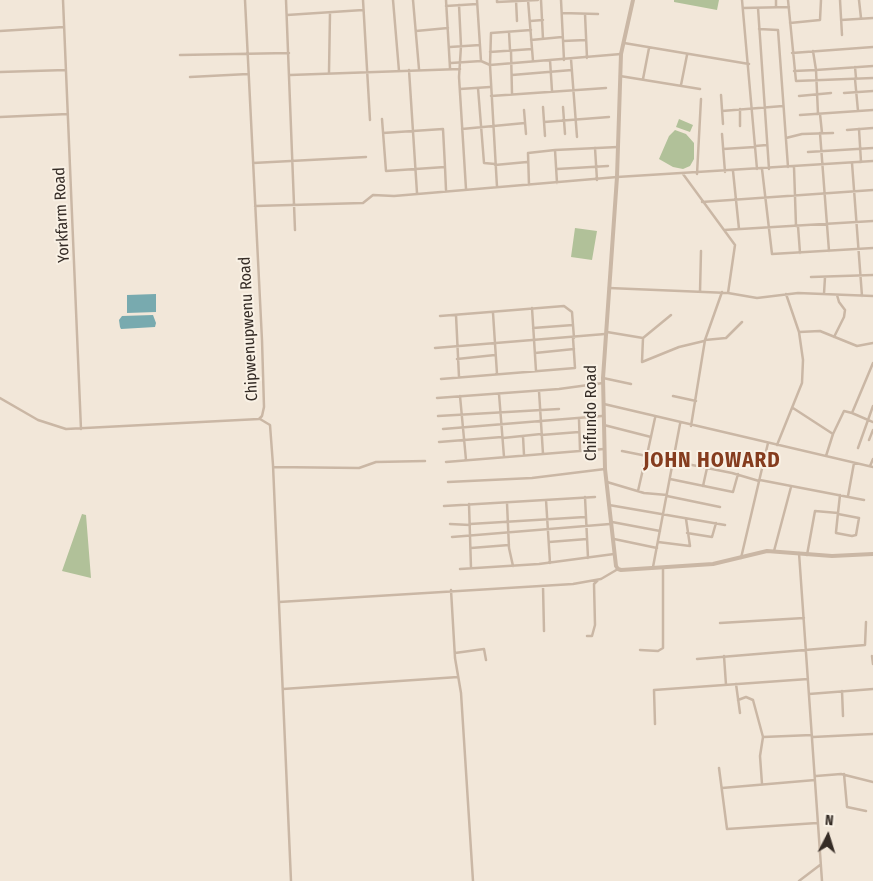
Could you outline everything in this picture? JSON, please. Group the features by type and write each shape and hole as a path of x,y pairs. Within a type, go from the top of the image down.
{"street":[{"name":"Yorkfarm Road","path":"63,0 81,429"},
{"name":"Chipwenupwenu Road","path":"0,398 47,424 66,429 259,419 263,413 245,0"},
{"path":"286,0 295,230"},
{"path":"363,0 370,120"},
{"path":"393,0 398,71"},
{"path":"414,0 419,70"},
{"path":"446,0 450,68"},
{"path":"477,0 482,61"},
{"path":"496,0 497,2 540,0 543,39"},
{"path":"528,0 533,61"},
{"path":"561,0 564,60"},
{"name":"Chifundo Road","path":"618,569 614,554 608,505 602,404 605,333 617,177 621,54 633,0"},
{"path":"742,0 757,169"},
{"path":"776,0 776,7"},
{"path":"788,0 796,81 817,82 873,78"},
{"path":"790,24 820,20 820,0"},
{"path":"840,0 842,34"},
{"path":"859,0 861,19"},
{"path":"516,1 517,21"},
{"path":"446,6 477,4"},
{"path":"458,5 461,46 460,89 466,189"},
{"path":"743,8 789,6"},
{"path":"758,8 769,169"},
{"path":"287,15 363,10"},
{"path":"329,72 330,13"},
{"path":"562,13 598,14"},
{"path":"585,14 587,58"},
{"path":"841,20 873,18"},
{"path":"530,21 543,20"},
{"path":"0,30 64,27"},
{"path":"416,31 448,28"},
{"path":"759,29 778,30 788,167"},
{"path":"497,186 490,87 490,33 530,30"},
{"path":"509,32 512,62 512,94"},
{"path":"531,40 586,40"},
{"path":"624,44 749,64"},
{"path":"450,46 480,45"},
{"path":"792,53 873,47"},
{"path":"643,79 649,48"},
{"path":"490,52 532,49"},
{"path":"814,51 829,251"},
{"path":"180,55 288,54"},
{"path":"450,63 482,61 490,65 621,54"},
{"path":"681,85 687,54"},
{"path":"571,59 577,137"},
{"path":"550,60 552,92"},
{"path":"794,71 873,66"},
{"path":"856,67 858,111"},
{"path":"290,75 460,68"},
{"path":"0,72 66,70"},
{"path":"409,70 417,193"},
{"path":"512,75 572,70"},
{"path":"190,77 248,74"},
{"path":"620,76 700,89"},
{"path":"460,89 490,87"},
{"path":"478,88 484,162 495,164 527,162"},
{"path":"491,96 606,88"},
{"path":"844,92 873,91"},
{"path":"799,96 831,93"},
{"path":"721,95 723,124"},
{"path":"697,174 701,99"},
{"path":"722,111 784,106"},
{"path":"543,107 545,136"},
{"path":"563,107 565,134"},
{"path":"740,109 740,126"},
{"path":"524,110 526,134"},
{"path":"800,115 873,110"},
{"path":"0,117 68,114"},
{"path":"544,122 609,117"},
{"path":"382,119 386,171 445,167"},
{"path":"462,128 525,123"},
{"path":"847,130 873,128"},
{"path":"383,133 443,129 446,190"},
{"path":"858,129 861,162"},
{"path":"786,138 802,134 833,132"},
{"path":"722,134 725,172"},
{"path":"723,149 767,146"},
{"path":"595,148 597,180"},
{"path":"529,185 528,153 618,148"},
{"path":"808,152 873,148"},
{"path":"555,150 557,183"},
{"path":"252,163 366,157"},
{"path":"254,206 363,203 373,195 873,161"},
{"path":"852,163 862,296"},
{"path":"557,169 608,166"},
{"path":"794,167 800,253"},
{"path":"762,169 772,254 873,248"},
{"path":"733,171 739,229"},
{"path":"683,174 735,245 728,293"},
{"path":"702,202 873,190"},
{"path":"724,230 873,221"},
{"path":"700,292 701,251"},
{"path":"811,277 873,275"},
{"path":"824,277 824,294"},
{"path":"609,288 722,292 757,298 786,294 873,296"},
{"path":"691,426 705,340 722,292"},
{"path":"777,445 794,408 803,377 798,332 786,294"},
{"path":"834,337 844,317 845,310 839,302 837,295"},
{"path":"440,316 567,306 572,312 574,325 575,368 440,379"},
{"path":"532,308 536,371"},
{"path":"493,312 497,374"},
{"path":"456,315 456,347 459,377"},
{"path":"672,315 644,338 642,362 679,347 705,340 726,338 742,322"},
{"path":"533,328 574,325"},
{"path":"798,332 820,332 857,346 873,343"},
{"path":"435,348 574,338 605,333 644,338"},
{"path":"535,353 574,349"},
{"path":"457,359 496,355"},
{"path":"852,413 873,363"},
{"path":"436,398 539,391 603,381 631,384"},
{"path":"539,391 543,454"},
{"path":"499,394 504,457"},
{"path":"460,396 466,460"},
{"path":"673,396 696,401"},
{"path":"602,404 680,424 872,467 873,459"},
{"path":"858,448 873,406"},
{"path":"794,408 833,434"},
{"path":"438,416 500,414 559,409"},
{"path":"826,456 844,410 873,422"},
{"path":"443,429 579,420 602,416"},
{"path":"638,491 655,418"},
{"path":"259,419 265,420 270,425 273,468 291,881"},
{"path":"579,420 580,451"},
{"path":"653,568 680,424"},
{"path":"602,425 651,437"},
{"path":"869,440 873,430"},
{"path":"439,442 579,432"},
{"path":"523,436 524,455"},
{"path":"741,558 768,443"},
{"path":"446,462 604,449"},
{"path":"622,451 738,474 791,487 864,500"},
{"path":"273,468 359,468 380,462 425,461"},
{"path":"848,496 854,463"},
{"path":"703,486 708,468"},
{"path":"448,482 532,478 605,469"},
{"path":"670,479 733,492 738,474"},
{"path":"606,481 638,491 720,507"},
{"path":"774,551 791,487"},
{"path":"807,554 815,511 838,514 859,518 855,535 836,533 838,514 840,495"},
{"path":"444,506 595,496"},
{"path":"585,497 588,558"},
{"path":"546,500 550,562"},
{"path":"507,502 509,545 513,566"},
{"path":"469,504 471,569"},
{"path":"608,505 725,525"},
{"path":"450,524 585,517"},
{"path":"658,542 690,546 692,541 687,533 686,518"},
{"path":"452,537 586,528 610,523 660,532"},
{"path":"687,533 714,536 716,523"},
{"path":"549,542 587,539"},
{"path":"612,539 657,548"},
{"path":"471,548 509,545"},
{"path":"587,636 592,636 595,625 594,584 618,569 713,564 752,554 774,551 832,556 873,554"},
{"path":"798,553 822,881"},
{"path":"460,569 513,566 614,554"},
{"path":"640,650 658,651 663,648 663,568"},
{"path":"278,602 451,590 543,586 598,580"},
{"path":"543,586 544,631"},
{"path":"451,590 473,881"},
{"path":"720,622 804,618"},
{"path":"698,659 865,645 866,622"},
{"path":"455,653 484,649 486,660"},
{"path":"724,656 726,685"},
{"path":"872,656 873,664"},
{"path":"283,689 458,677"},
{"path":"655,724 654,690 808,679"},
{"path":"736,684 740,713"},
{"path":"809,694 873,689"},
{"path":"842,691 843,716"},
{"path":"738,700 746,697 753,700 763,737 760,756 762,784"},
{"path":"763,737 873,734"},
{"path":"719,768 727,829 817,823"},
{"path":"815,776 844,774 873,782"},
{"path":"844,774 847,808 866,811"},
{"path":"722,788 815,780"},
{"path":"799,881 820,865"}],"green space":[{"path":"674,0 719,0 717,10 674,2"},
{"path":"679,119 693,125 690,132 676,127"},
{"path":"675,130 686,134 694,143 694,159 690,166 683,169 673,167 659,159 669,136"},
{"path":"575,228 597,231 592,260 571,257"},
{"path":"82,514 86,515 91,578 62,571"}],"water":[{"path":"156,294 156,312 127,313 127,295"},
{"path":"153,315 156,323 155,327 121,329 120,327 119,320 122,316"}],"district":[{"name":"JOHN HOWARD","path":"712,461"}]}
